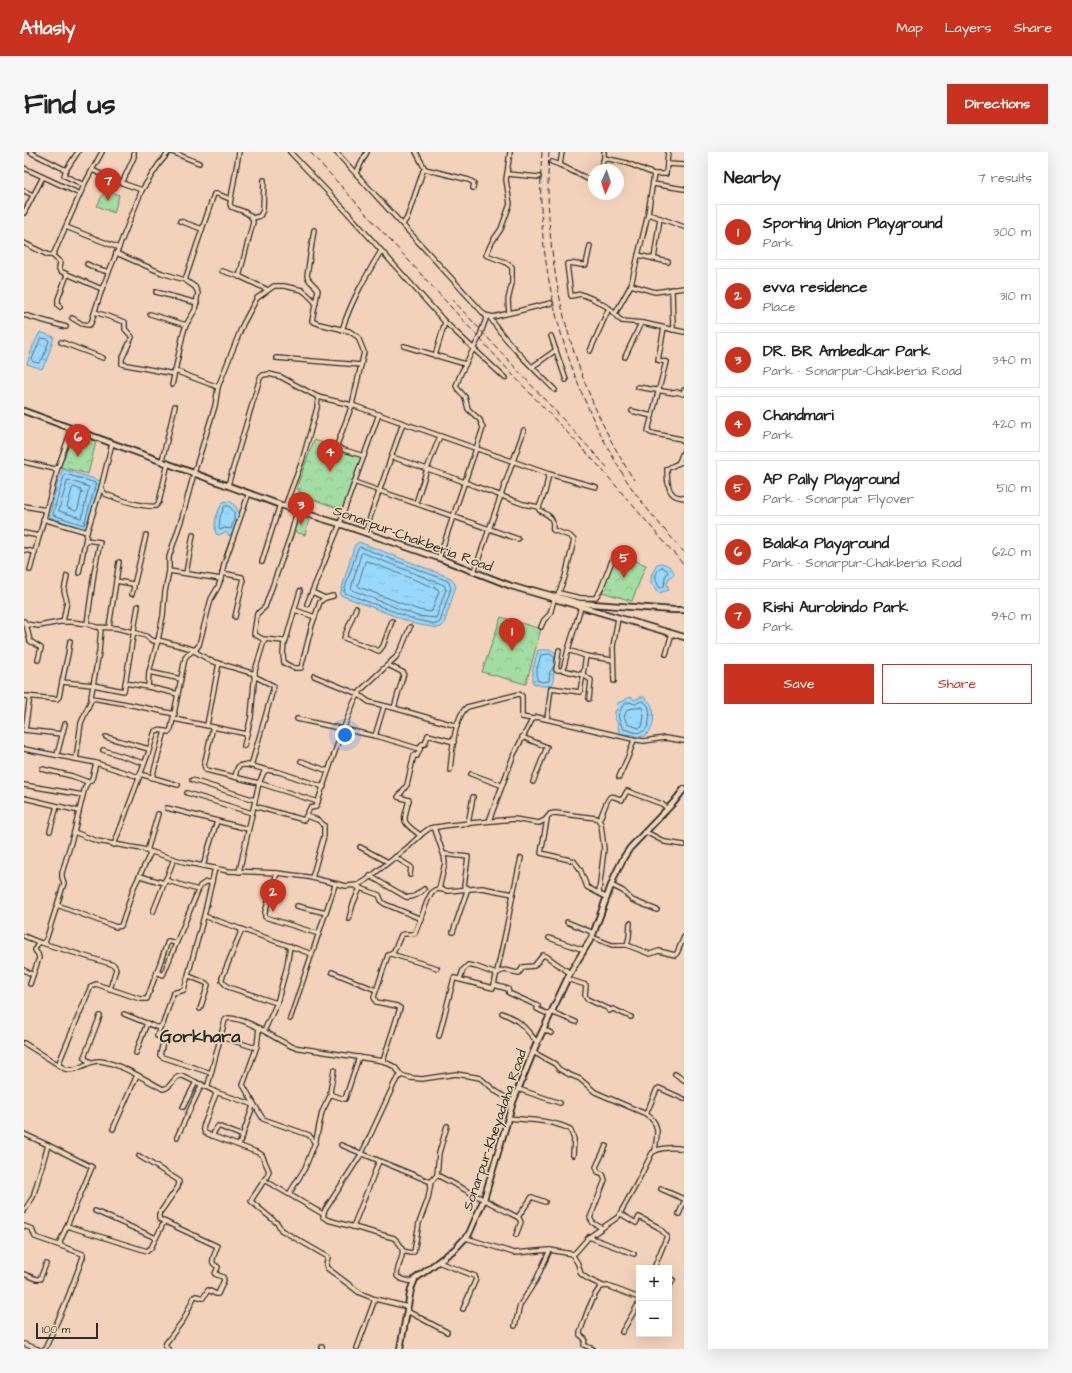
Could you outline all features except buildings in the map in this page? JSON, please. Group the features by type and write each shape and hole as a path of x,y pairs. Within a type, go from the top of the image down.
{"main road":[{"name":"Sonarpur-Chakberia Road","path":"24,411 297,511 365,532 439,558 517,588 537,591 557,597"},
{"path":"557,597 579,603 684,610"},
{"path":"557,597 581,607 684,637"},
{"name":"Sonarpur-Kheyadaha Road","path":"413,1282 418,1276 455,1249 469,1234 484,1199 513,1102 537,1042 570,973 593,935 626,853 668,809 684,789"},
{"path":"400,1349 413,1282"}],"street":[{"path":"30,152 66,170"},
{"path":"78,152 64,175 84,185"},
{"path":"52,255 84,185 102,152"},
{"path":"122,183 134,157 134,152"},
{"path":"72,318 82,324 89,325 142,190 159,164 169,152"},
{"path":"172,152 199,163"},
{"path":"239,152 230,204 232,207 250,215 253,218"},
{"path":"290,152 346,211 445,322 505,378"},
{"path":"336,152 403,224 482,313 493,317 551,303"},
{"path":"356,173 366,152"},
{"path":"416,152 425,169 469,180 474,183 473,188"},
{"path":"509,313 508,300 512,283 512,267 506,262 486,255 492,242 501,229 510,204 506,180 510,152"},
{"path":"560,165 562,152"},
{"path":"602,164 604,152"},
{"path":"604,158 627,163 654,174 666,174 668,152"},
{"path":"552,162 588,179"},
{"path":"667,164 684,165"},
{"path":"24,168 80,194"},
{"path":"403,224 407,218 425,169"},
{"path":"92,170 142,190"},
{"path":"507,174 539,176"},
{"path":"615,314 631,285 648,214 654,174"},
{"path":"24,213 43,177"},
{"path":"253,218 260,216 262,210 264,180"},
{"path":"653,184 684,189"},
{"path":"24,191 34,195"},
{"path":"185,280 214,194 230,199"},
{"path":"648,214 684,227"},
{"path":"239,277 253,218"},
{"path":"654,259 660,218"},
{"path":"180,221 202,229"},
{"path":"66,227 119,248"},
{"path":"314,230 307,276 308,280 316,286 318,290 312,318 314,322 349,331 358,338 364,352 352,405 337,445 341,449 364,456"},
{"path":"24,243 48,255 52,255 60,262 60,271 102,289"},
{"path":"590,246 586,265 567,264 571,296 581,294 587,296 609,308 622,321 642,323 684,332"},
{"path":"342,330 349,310 366,275 381,251"},
{"path":"116,254 185,280 195,287 198,293 197,303 192,316 186,325 172,385"},
{"path":"638,255 668,262"},
{"path":"87,264 109,272"},
{"path":"222,271 268,290"},
{"path":"60,307 58,305 58,299 68,275"},
{"path":"631,285 655,292 684,288"},
{"path":"148,687 149,672 158,641 163,616 169,571 169,557 215,406 218,387 238,335 250,309 257,298 274,286 284,286 302,290 316,303"},
{"path":"672,290 673,330"},
{"path":"156,292 197,303"},
{"path":"590,351 609,308"},
{"path":"95,312 126,322 125,329 132,337 122,359 122,364 175,372 218,387"},
{"path":"150,314 186,325"},
{"path":"24,315 66,327"},
{"path":"439,558 482,432 482,426 478,417 468,409 465,397 457,388 456,383 479,338 488,316"},
{"path":"488,316 502,335 555,390"},
{"path":"435,356 445,322"},
{"path":"625,357 642,323"},
{"path":"664,328 658,360 666,362 648,431 651,433 681,439 684,442"},
{"path":"551,336 566,380"},
{"path":"61,342 103,358"},
{"path":"404,346 466,364"},
{"path":"532,367 556,350"},
{"path":"276,358 362,365"},
{"path":"228,486 260,378 263,375 269,374 281,377 318,397 352,405 549,474 596,487"},
{"path":"638,387 683,394"},
{"path":"681,400 684,390"},
{"path":"285,506 302,461 317,408 318,397"},
{"path":"162,461 175,406"},
{"path":"632,411 652,416"},
{"path":"307,604 340,524 379,414"},
{"path":"365,532 403,423"},
{"path":"30,570 58,467 72,428"},
{"path":"474,572 524,430"},
{"path":"416,503 440,436"},
{"path":"79,573 87,532 102,488 112,443"},
{"path":"679,462 684,450"},
{"path":"392,457 501,497 539,507"},
{"path":"24,462 50,469 55,469 58,467"},
{"path":"684,462 679,462 668,469 669,486 674,496 684,498"},
{"path":"102,488 105,494 110,496 138,504 152,507 156,506 168,463"},
{"path":"541,628 544,620 550,614 565,577 574,540 570,536 553,530 552,519 539,510 549,474"},
{"path":"354,482 518,539"},
{"path":"114,844 155,730 170,731 186,656 195,650 211,599 221,579 224,564 249,493"},
{"path":"262,562 280,504"},
{"path":"24,506 46,510"},
{"path":"285,643 284,641 263,639 254,634 257,614 265,607 291,534 297,511"},
{"path":"44,519 87,532"},
{"path":"24,533 39,536"},
{"path":"132,594 146,535"},
{"path":"186,573 193,535"},
{"path":"86,540 100,542 87,624"},
{"path":"24,550 34,552"},
{"path":"557,597 595,598 600,591 615,553"},
{"path":"108,627 119,562"},
{"path":"169,571 221,579"},
{"path":"222,573 242,577 235,617"},
{"path":"63,622 67,601 64,591 67,576"},
{"path":"116,581 134,585"},
{"path":"300,591 283,655 284,663 294,668 301,668 320,602 325,598 333,596"},
{"path":"312,592 325,598"},
{"path":"62,682 93,685 124,691 138,606"},
{"path":"563,670 581,607"},
{"path":"356,608 344,638 355,643 378,651 383,646 392,621"},
{"path":"295,610 315,616"},
{"path":"614,681 613,647 618,618"},
{"path":"25,623 39,626 63,622 87,624 101,628 108,627 133,632 146,636 151,640 195,650 207,659 254,675 274,686 251,766"},
{"path":"25,623 29,632 30,641 41,648 38,660"},
{"path":"254,806 303,820 310,808 315,808 324,787 343,729 358,694 399,653 410,627"},
{"path":"76,759 81,722 92,698 101,628"},
{"path":"666,654 672,633"},
{"path":"244,746 251,717 254,675 263,645 263,639"},
{"path":"24,696 57,699 70,641"},
{"path":"560,650 556,670 563,670 583,675 591,680 589,699"},
{"path":"568,650 586,656 613,660"},
{"path":"547,719 551,688 580,692 586,656"},
{"path":"207,725 219,663"},
{"path":"388,665 404,673 394,708"},
{"path":"149,672 181,679"},
{"path":"314,676 358,694 369,702 457,726"},
{"path":"126,683 178,694"},
{"path":"450,770 457,726 461,714 467,707 517,694 522,696 522,717 547,719 634,740 644,741 665,738 684,741"},
{"path":"30,696 24,730 62,734"},
{"path":"92,698 127,704 213,727 247,734"},
{"path":"375,736 384,706"},
{"path":"297,719 375,736 420,749"},
{"path":"489,821 501,785 514,754 522,737 534,719"},
{"path":"57,755 65,724"},
{"path":"213,727 204,768 209,771 259,783 318,802"},
{"path":"152,778 165,731"},
{"path":"106,736 149,749"},
{"path":"420,835 405,823 404,820 409,800 398,797 407,785 414,755 417,756 422,744 425,744 428,736 454,742"},
{"path":"522,737 547,746 533,782"},
{"path":"619,777 634,740"},
{"path":"24,749 76,759 178,785"},
{"path":"103,750 144,763"},
{"path":"301,761 328,771"},
{"path":"30,984 38,958 38,954 35,950 40,942 45,942 47,938 64,883 62,873 83,795 88,782 92,779 96,764"},
{"path":"235,777 237,769 243,765 279,772 324,787"},
{"path":"42,769 72,776 88,782"},
{"path":"239,872 259,783 264,772 267,770"},
{"path":"471,774 501,785"},
{"path":"192,780 255,800"},
{"path":"24,784 83,795"},
{"path":"599,820 604,812 607,798 610,796 622,800 626,791 662,804 668,809"},
{"path":"187,793 252,813"},
{"path":"468,824 473,797"},
{"path":"24,798 79,811"},
{"path":"50,831 57,806"},
{"path":"167,808 248,829"},
{"path":"354,886 365,881 430,828 514,819 539,822 543,821 550,814 555,813 596,818 599,820 601,824 605,854 600,894"},
{"path":"57,905 118,927 123,923 134,887 140,876 149,851 158,814"},
{"path":"306,816 318,820 324,825 324,836 312,878"},
{"path":"547,818 541,853 574,862 580,869 587,887 607,898"},
{"path":"203,866 217,821"},
{"path":"434,827 444,854 444,863 439,889"},
{"path":"74,832 97,841 149,851 203,866 239,872 312,878 335,885 354,886 379,895 382,902 385,904 421,919"},
{"path":"646,832 665,842 684,845"},
{"path":"360,847 388,862"},
{"path":"444,854 468,857 464,886 468,888"},
{"path":"395,857 411,867 410,875"},
{"path":"494,985 521,858"},
{"path":"153,912 174,859"},
{"path":"211,1073 162,1057 160,1055 164,1038 157,1036 160,1027 163,1024 173,993 182,992 184,990 189,976 215,868"},
{"path":"277,874 265,912 265,917 319,934"},
{"path":"140,876 198,890"},
{"path":"370,876 406,897 415,896 424,889"},
{"path":"157,972 163,975 198,890 203,883 212,882"},
{"path":"290,1018 335,885"},
{"path":"612,885 623,890 632,900 657,910"},
{"path":"348,919 360,888"},
{"path":"453,932 468,888"},
{"path":"383,1061 400,1008 397,1006 376,1002 374,997 376,990 388,955 391,954 401,935 412,935 416,933 432,892 439,889 448,891 468,888 482,888 513,894"},
{"path":"297,906 326,913"},
{"path":"204,916 312,954"},
{"path":"567,922 612,946 627,945 650,954 662,951 675,955 684,937"},
{"path":"627,945 630,923"},
{"path":"242,929 222,981 228,987 276,1004"},
{"path":"24,936 114,965 116,969 110,989"},
{"path":"549,938 584,950"},
{"path":"58,1065 91,986 96,984 140,999 147,999 168,941 176,944"},
{"path":"264,1031 276,1004 287,966 290,946"},
{"path":"391,954 437,968"},
{"path":"496,974 502,970 519,973 523,967 534,966 543,955 570,973"},
{"path":"439,1036 454,978 460,978 463,970 468,965 496,974"},
{"path":"24,970 33,975"},
{"path":"332,972 376,990"},
{"path":"189,976 208,985 200,1009"},
{"path":"457,979 493,988 494,985 508,989 509,994 538,1006 537,1009 576,1022"},
{"path":"567,979 586,985 585,996 587,999 609,1009 608,1011 613,1009 631,1017"},
{"path":"502,1013 515,1018 537,1042"},
{"path":"124,1014 156,1027 160,1027"},
{"path":"92,1062 85,1059 85,1055 100,1016"},
{"path":"206,1086 208,1085 225,1020 228,1018 233,1018 259,1028 281,1042 293,1047 383,1061 395,1067 401,1075 416,1079 449,1074 475,1076 513,1102"},
{"path":"136,1053 147,1023"},
{"path":"259,1028 257,1046 243,1084 263,1119 309,1135 315,1143"},
{"path":"543,1030 551,1033"},
{"path":"221,1037 250,1047 257,1046"},
{"path":"24,1043 70,1071 92,1062 100,1061 109,1063 137,1075 163,1089 170,1087 176,1077 179,1076 252,1105 252,1109 239,1145"},
{"path":"466,1238 514,1253 550,1250 572,1254 575,1253 589,1238 614,1221 621,1214 649,1157 655,1150 657,1130 653,1119 646,1114 595,1092 580,1079 559,1069 555,1064 533,1052"},
{"path":"331,1094 345,1099 360,1057"},
{"path":"289,1194 305,1168 315,1143 322,1112 331,1094 330,1089 334,1070"},
{"path":"675,1074 684,1080"},
{"path":"113,1129 137,1075"},
{"path":"323,1214 362,1153 395,1082 401,1075"},
{"path":"184,1107 196,1082"},
{"path":"176,1138 202,1084"},
{"path":"646,1114 658,1088 684,1100"},
{"path":"518,1089 560,1103"},
{"path":"214,1091 216,1094 215,1098 203,1127 205,1133 262,1155 269,1171 251,1201 278,1224 281,1230 328,1258 326,1265 328,1268 354,1289 375,1299 407,1309 447,1332"},
{"path":"508,1118 553,1122 570,1130 574,1140 573,1155"},
{"path":"212,1136 216,1127 218,1126 243,1136"},
{"path":"403,1251 411,1253 414,1252 419,1223 428,1199 430,1182 438,1175 439,1153 447,1126"},
{"path":"24,1134 92,1167 60,1242 61,1246"},
{"path":"24,1211 33,1197 48,1145"},
{"path":"341,1145 430,1182"},
{"path":"602,1228 593,1223 590,1218 605,1180 603,1174 598,1172 596,1167 606,1146"},
{"path":"655,1150 684,1149"},
{"path":"139,1156 179,1182 178,1187 159,1214 159,1219 217,1246 218,1249 213,1260 218,1267 215,1274 223,1277 224,1280 218,1294 208,1290 203,1298 194,1296 184,1319 166,1343 165,1346 168,1349"},
{"path":"353,1227 379,1161"},
{"path":"438,1175 518,1217 521,1222 516,1235"},
{"path":"264,1180 323,1214 325,1219 394,1238 400,1243 403,1251 397,1276 401,1279 413,1282"},
{"path":"661,1189 684,1201 679,1214"},
{"path":"518,1217 532,1197 545,1202"},
{"path":"95,1210 156,1238"},
{"path":"621,1214 636,1223 639,1217 658,1227 667,1236 655,1265"},
{"path":"67,1226 147,1251 151,1248 164,1222"},
{"path":"24,1226 32,1229 35,1237 83,1254 83,1258 66,1302 46,1349"},
{"path":"589,1238 634,1254"},
{"path":"515,1326 520,1305 536,1280 550,1250"},
{"path":"572,1254 578,1264 581,1274 588,1279 603,1286 608,1286 636,1297"},
{"path":"438,1262 475,1276 476,1279 462,1309"},
{"path":"24,1274 40,1279 46,1264"},
{"path":"593,1349 584,1345 585,1339 580,1332 599,1289 603,1286"},
{"path":"357,1348 375,1299"},
{"path":"622,1332 636,1308"},
{"path":"24,1344 38,1349"}],"green space":[{"path":"105,190 119,195 114,213 97,206"},
{"path":"72,432 96,442 88,474 60,467"},
{"path":"314,440 363,456 343,510 298,494 300,490 296,489"},
{"path":"297,516 309,520 305,535 293,531"},
{"path":"616,553 646,565 632,601 602,592"},
{"path":"501,617 541,629 526,684 482,672"}],"water":[{"path":"40,332 54,337 42,369 27,364 33,346"},
{"path":"63,469 101,481 88,527 83,529 49,517 58,480"},
{"path":"230,501 237,509 239,516 233,534 229,536 226,532 219,535 216,534 216,517 223,502"},
{"path":"359,542 451,578 456,586 444,624 441,627 437,628 415,624 340,595 353,550 355,545"},
{"path":"662,563 672,569 674,575 669,578 667,584 669,590 659,593 651,584 651,576 657,564"},
{"path":"538,650 551,650 558,654 558,662 551,686 542,686 533,683 533,668"},
{"path":"631,697 635,700 640,697 644,697 649,701 653,710 654,717 651,729 643,736 635,737 634,735 622,734 619,731 617,721 615,719 615,711 617,710 618,703"}],"railway":[{"path":"310,152 511,373 598,465 684,565"},
{"path":"542,152 542,224 546,260 560,330 571,365 599,431 623,475 647,509 684,552"},
{"path":"549,152 548,195 551,238 556,281 566,323 578,364 594,404 612,443 634,480"},
{"path":"451,298 607,467"}],"place":[{"name":"Rishi Aurobindo Park","path":"108,201"},
{"name":"Balaka Playground","path":"78,457"},
{"name":"Chandmari","path":"330,472"},
{"name":"DR. BR Ambedkar Park","path":"301,525"},
{"name":"AP Pally Playground","path":"624,578"},
{"name":"Sporting Union Playground","path":"512,651"},
{"name":"evva residence","path":"273,912"}],"district":[{"name":"Gorkhara","path":"200,1036"}]}
